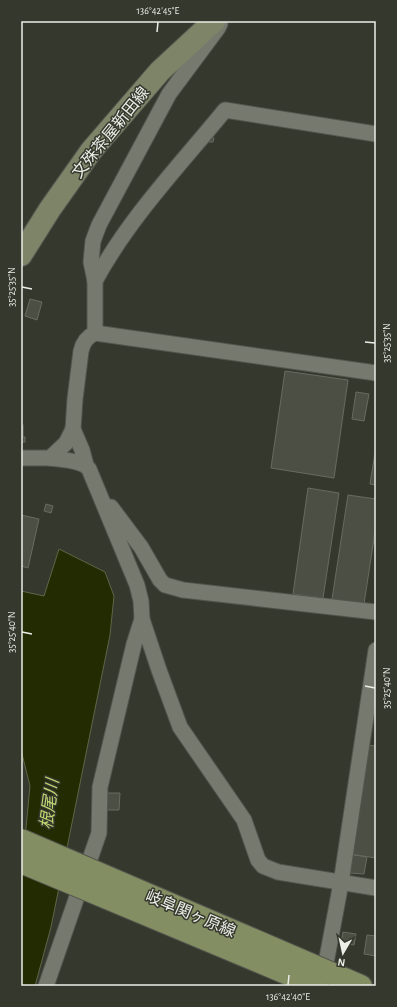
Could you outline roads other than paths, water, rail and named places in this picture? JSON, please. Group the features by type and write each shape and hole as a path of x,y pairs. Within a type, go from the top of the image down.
{"main road":[{"name":"文殊茶屋新田線","path":"21,255 50,209 91,151 160,70 214,21"},
{"name":"岐阜関ヶ原線","path":"21,840 354,983"},
{"name":"岐阜関ヶ原線","path":"21,862 317,986"}],"street":[{"path":"95,332 96,281 92,255 93,241 99,225 169,94 222,21"},
{"path":"96,281 107,259 135,218 225,110 376,134"},
{"path":"50,458 66,443 73,429 81,351 83,344 89,336 95,332 376,373"},
{"path":"73,429 82,450 86,465 137,585 141,601 142,619 180,727 244,820 258,860 264,866 278,872 376,888"},
{"path":"21,458 50,458 86,465"},
{"path":"95,486 103,494 119,519 141,548 156,574 165,584 183,590 376,612"},
{"path":"46,986 99,833 100,787 142,619"},
{"path":"322,986 341,883 376,650"}],"water":[{"name":"根尾川","path":"59,549 105,572 114,596 110,635 51,927 35,986 21,986 21,879 30,786 21,750 21,591 44,596"}]}
